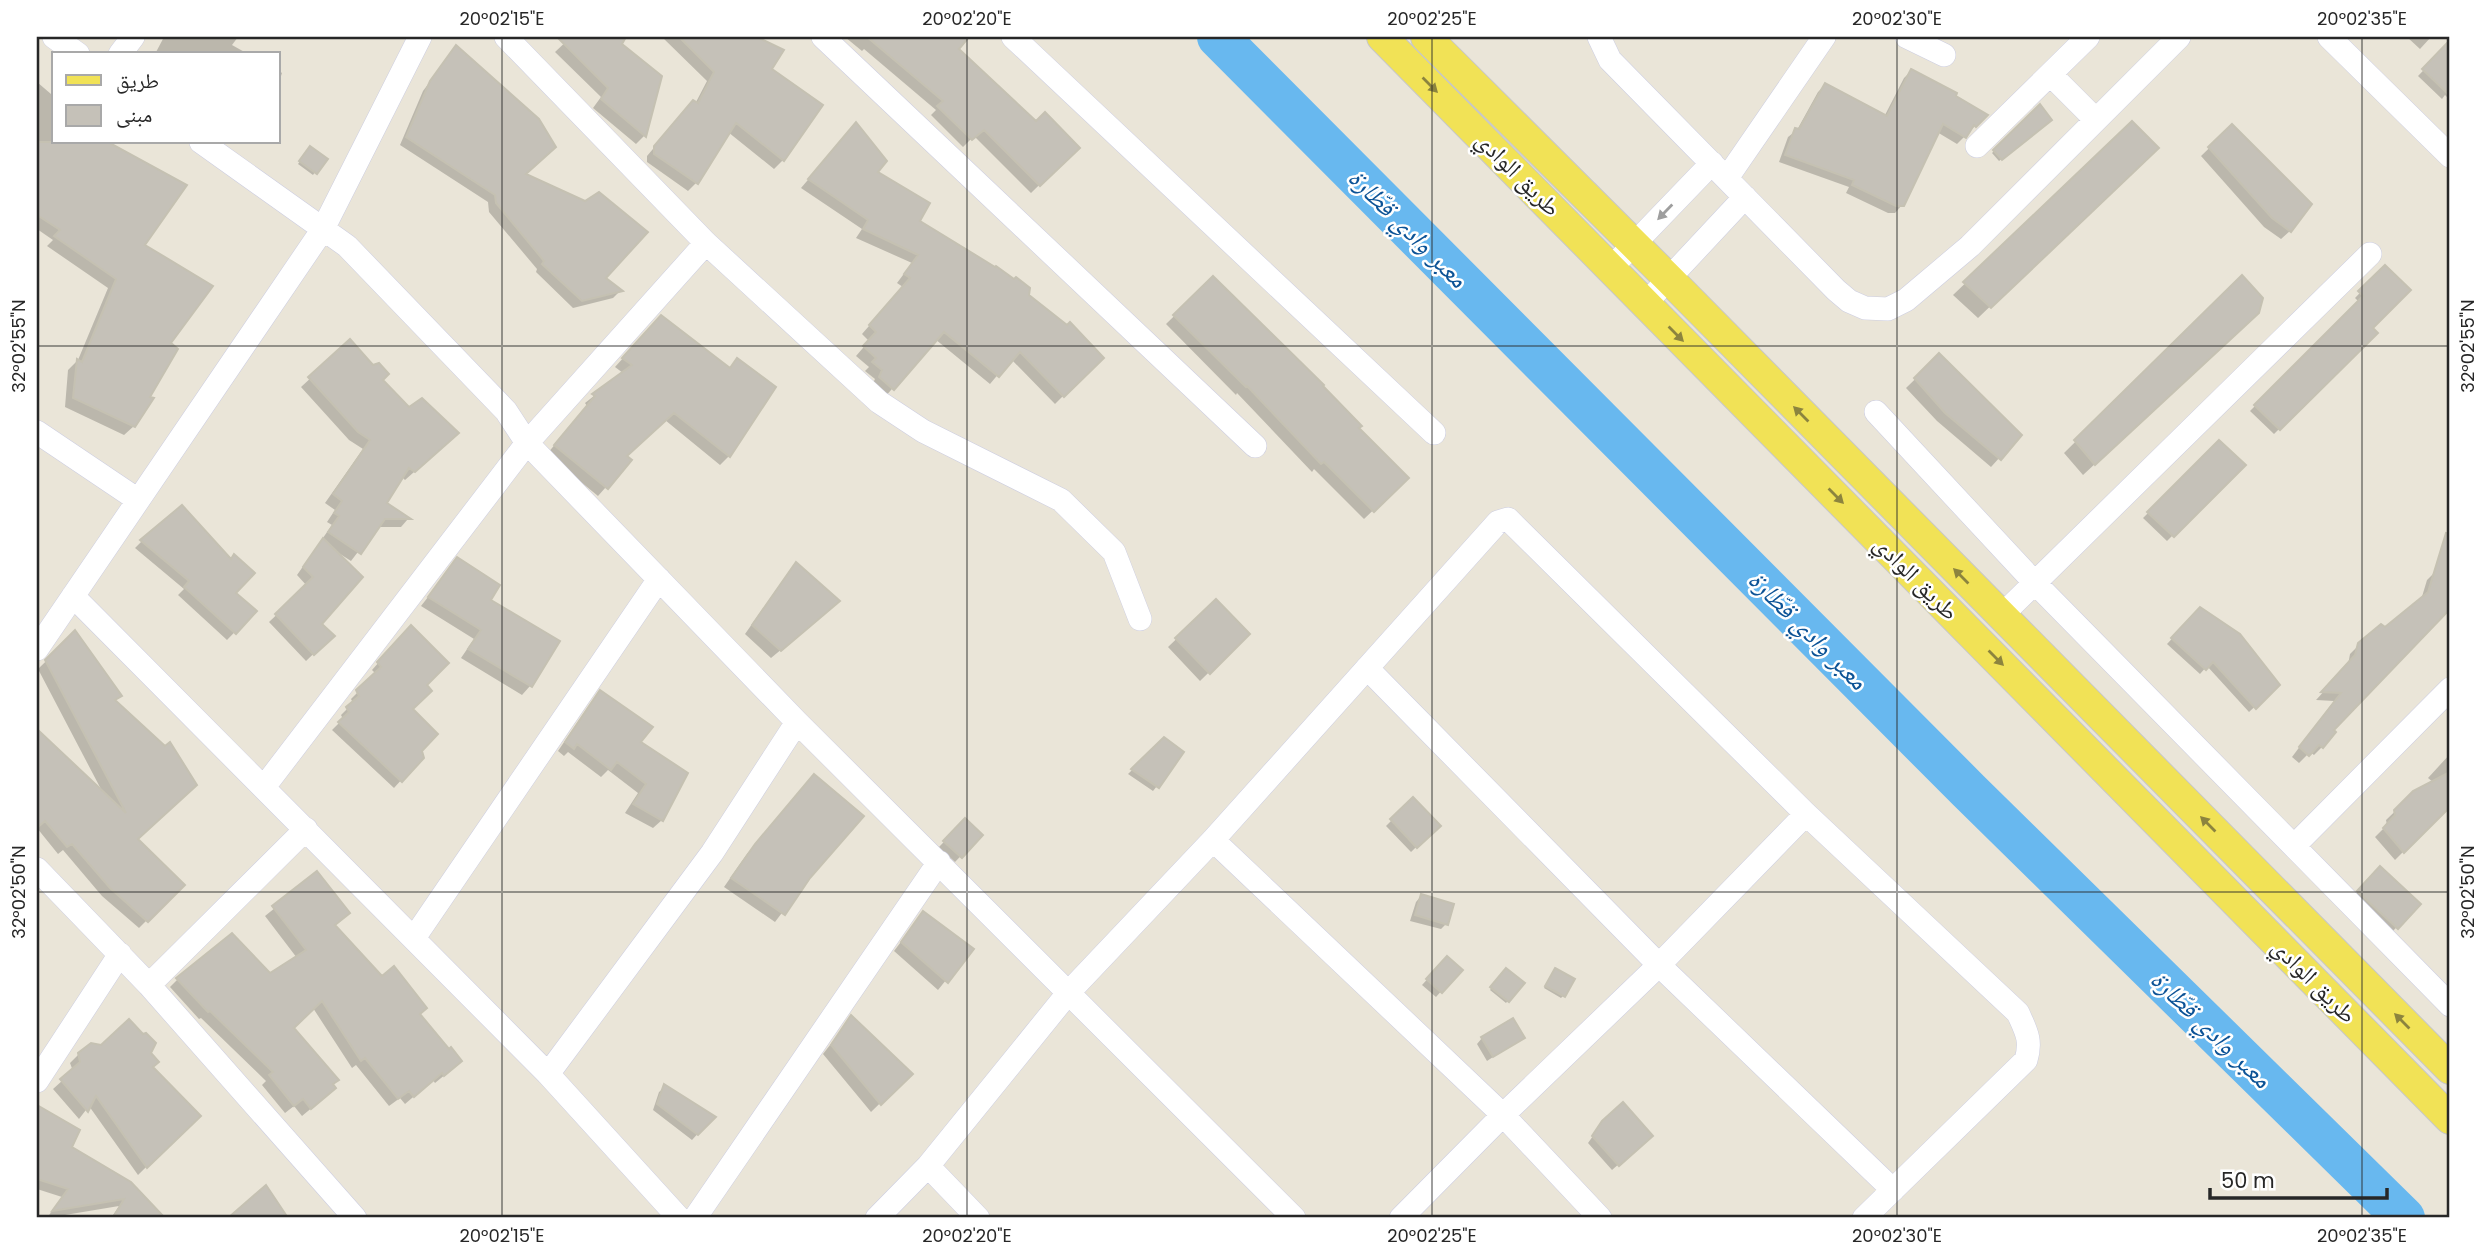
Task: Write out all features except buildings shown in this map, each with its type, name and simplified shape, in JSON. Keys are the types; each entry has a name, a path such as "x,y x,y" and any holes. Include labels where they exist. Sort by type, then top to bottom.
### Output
{"main road":[{"name":"طريق الوادي","path":"1382,37 2450,1119"},
{"name":"طريق الوادي","path":"1426,37 2450,1069"},
{"path":"2208,874 2233,850"}],"street":[{"path":"54,37 75,52"},
{"path":"122,52 133,37"},
{"path":"37,649 323,229 420,37"},
{"path":"506,37 706,243 879,402 923,431 1061,500 1114,552 1140,619"},
{"path":"823,37 1255,446"},
{"path":"1013,37 1434,433"},
{"path":"1599,37 1609,60 1836,290 1865,308 1888,309 1906,300 1970,246 2179,37"},
{"path":"1611,268 1634,244 1720,170 1824,37"},
{"path":"1907,37 1944,55"},
{"path":"1977,146 2088,37"},
{"path":"2329,37 2450,156"},
{"path":"2051,75 2096,120"},
{"path":"204,144 347,246 506,411 527,443 797,722 1294,1218"},
{"path":"1646,303 1745,197"},
{"path":"264,787 527,443 706,243"},
{"path":"2001,616 2370,254"},
{"path":"1876,412 2035,583 2450,1005"},
{"path":"37,432 138,500"},
{"path":"877,1218 928,1166 1069,992 1213,840 1498,522 1508,519 1806,814 2018,1013 2031,1046 2026,1060 1864,1218"},
{"path":"414,938 659,579"},
{"path":"73,596 548,1074 679,1218"},
{"path":"1367,668 1659,965 1893,1190"},
{"path":"2295,845 2450,689"},
{"path":"548,1074 712,853 797,722"},
{"path":"1401,1218 1503,1115 1659,965 1806,814"},
{"path":"149,985 306,829"},
{"path":"1213,840 1503,1115 1600,1218"},
{"path":"695,1218 939,862"},
{"path":"37,869 149,985 355,1218"},
{"path":"37,1081 120,954"},
{"path":"928,1166 978,1218"}],"waterway":[{"name":"معبر وادي قطّارة","path":"1218,37 1969,791 2404,1218"}]}
